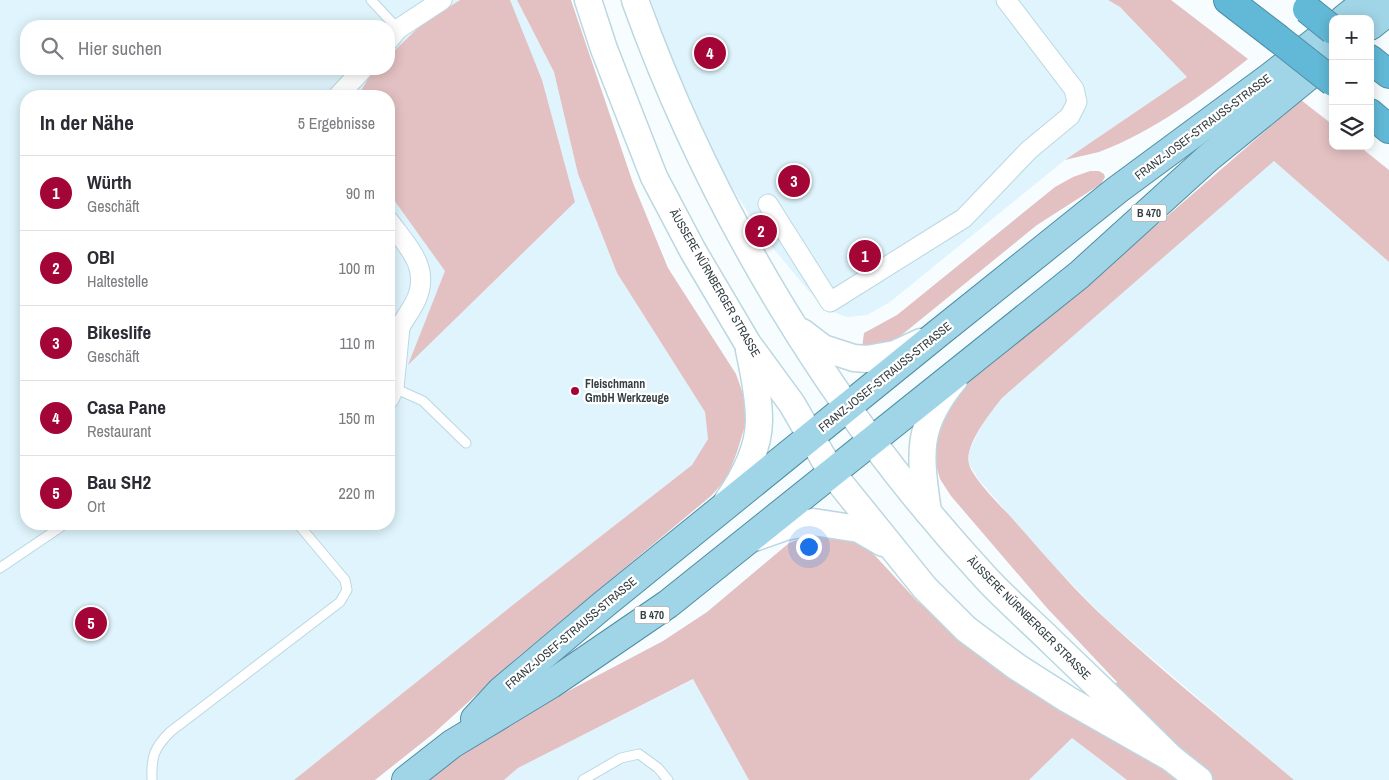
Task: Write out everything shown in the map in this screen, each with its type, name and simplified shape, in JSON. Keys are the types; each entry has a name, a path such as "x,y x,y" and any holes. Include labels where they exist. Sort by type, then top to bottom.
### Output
{"highway":[{"path":"1228,0 1329,79"},
{"path":"1300,5 1329,26"},
{"path":"1374,116 1389,129"}],"main road":[{"name":"ÄUSSERE NÜRNBERGER STRASSE","path":"588,0 604,49 654,177 693,251 748,344 792,404 832,473 925,588 966,629 1017,667 1067,699 1171,758"},
{"name":"ÄUSSERE NÜRNBERGER STRASSE","path":"635,0 651,45 719,196 796,328 847,407 928,512 986,578 1171,758 1199,780"},
{"path":"1349,15 1368,0"},
{"path":"1374,23 1389,11"},
{"name":"FRANZ-JOSEF-STRAUSS-STRASSE","path":"452,744 501,692 721,509 1117,190 1329,32"},
{"name":"FRANZ-JOSEF-STRAUSS-STRASSE","path":"406,780 452,744 551,684 668,604 1079,275 1208,158 1329,59"},
{"path":"796,328 824,348 854,358 867,359 895,354 936,335"},
{"path":"721,509 738,486 748,466 757,435 759,421 757,389 748,344"},
{"path":"928,512 922,471 922,440 933,409 964,368"},
{"path":"748,540 785,527 813,522 859,529 892,549"}],"street":[{"path":"395,33 442,0"},
{"path":"768,204 830,302 964,218 1028,150 1070,116 1077,102 1074,88 1006,0"},
{"path":"344,90 357,75"},
{"path":"395,229 415,256 422,275 416,299 395,331"}],"lane":[{"path":"371,0 385,20"},
{"path":"395,394 423,401 466,443"},
{"path":"0,568 56,530"},
{"path":"152,780 153,754 158,744 170,732 340,602 347,590 345,580 303,530"},
{"path":"583,780 621,758 639,754 658,768 668,780"}],"shaded area":[{"path":"0,0 517,0 554,72 578,174 617,273 705,412 708,439 692,465 294,780 0,780"},
{"path":"460,0 510,0 542,80 575,202 408,365 445,271 395,201 395,90 362,90 370,75 395,75 395,50 421,25"},
{"path":"517,0 571,0 633,183 668,268 736,374 744,397 746,422 727,478 711,496 519,656 433,734 375,780 294,780 692,465 708,439 705,412 617,273 578,174 554,72"},
{"path":"651,0 1108,0 1120,7 1187,77 1065,160 890,302 867,315 847,317 828,310 808,290 767,241 728,182 672,60"},
{"path":"1108,0 1171,0 1248,59 1195,99 1139,134 1099,152 1065,160 1187,77 1120,7"},
{"path":"1301,100 1329,122 1329,150 1364,150 1389,170 1389,262 1274,161 1002,398 974,438 969,456 969,464 981,484 1084,598 1155,663 1294,780 1127,780 1072,738 1029,780 749,780 693,679 518,768 504,780 429,780 454,760 538,707 663,641 707,612 789,543 808,536 834,536 860,543 868,548 917,601 974,648 1084,722 1117,682 1047,608 951,496 940,479 934,457 936,432 959,389 1165,218"},
{"path":"1274,161 1389,262 1389,780 1294,780 1108,621 1054,566 979,480 969,464 969,452 976,436 987,417 1002,398"},
{"path":"1090,171 1099,171 1104,174 1105,177 1101,184 1037,225 898,338 883,346 862,348 864,333 897,315 1055,187 1073,177"},
{"path":"694,679 749,780 504,780 518,768"},
{"path":"1072,738 1127,780 1029,780"}],"place":[{"name":"Casa Pane","path":"710,53"},
{"name":"Bikeslife","path":"794,181"},
{"name":"OBI","path":"761,231"},
{"name":"Würth","path":"865,256"},
{"name":"Fleischmann GmbH Werkzeuge","path":"575,391"},
{"name":"Bau SH2","path":"91,623"}]}
